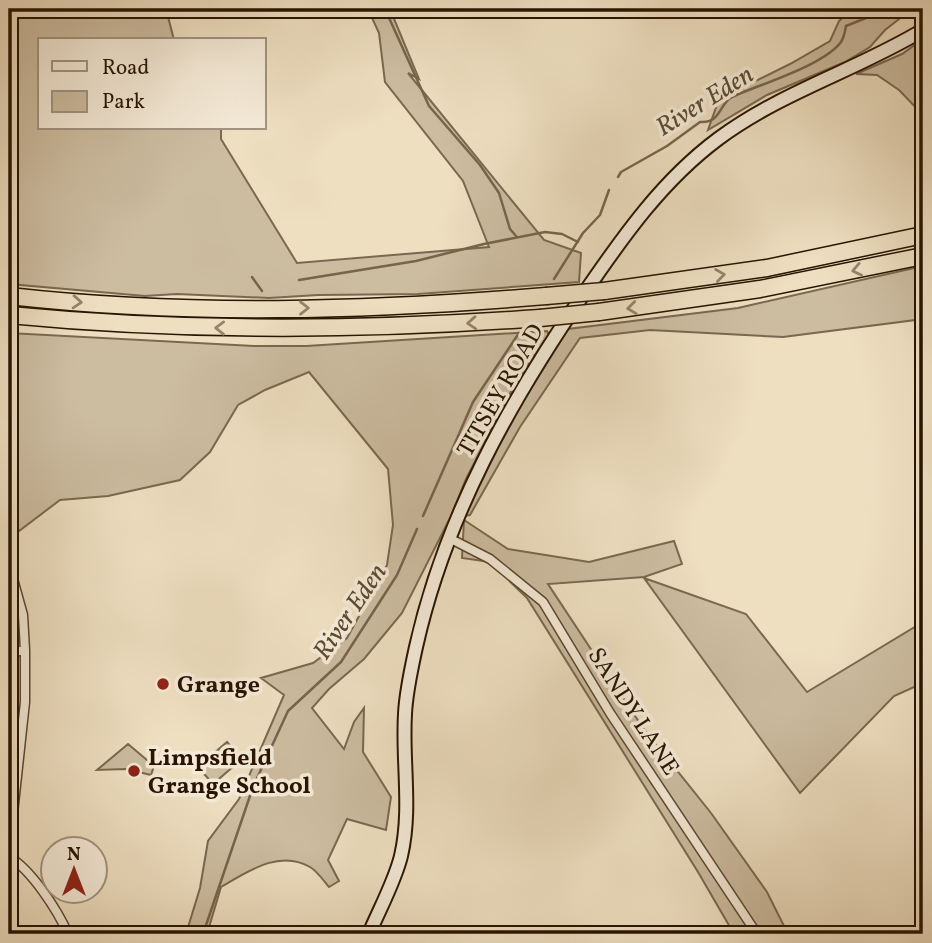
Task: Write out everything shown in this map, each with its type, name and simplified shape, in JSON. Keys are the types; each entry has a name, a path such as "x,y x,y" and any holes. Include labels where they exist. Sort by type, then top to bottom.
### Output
{"highway":[{"path":"9,296 129,305 289,308 411,306 604,291 767,268 923,235"},
{"path":"9,316 140,326 277,329 416,326 540,318 771,287 923,256"}],"main road":[{"name":"TITSEY ROAD","path":"369,934 401,858 407,789 405,714 408,682 418,638 449,538 478,469 520,392 612,252 658,194 681,170 748,118 795,93 891,50 923,30"}],"street":[{"name":"SANDY LANE","path":"449,538 490,559 543,602 610,713 757,934"},
{"path":"9,850 25,702 23,615 10,568"},
{"path":"9,653 25,650"},
{"path":"9,857 18,862 30,876 62,921 68,934"}],"green space":[{"path":"9,9 166,9 173,38 38,38 38,130 221,130 221,139 297,263 489,247 463,181 385,82 379,33 368,9 390,9 419,79 408,73 544,240 581,253 579,282 418,294 269,298 177,294 145,296 9,284"},
{"path":"852,9 912,9 885,30 870,47 845,62 767,95 708,130 719,99 830,41 839,21"},
{"path":"923,39 923,115 899,90 877,75 856,74 902,54"},
{"path":"923,266 923,319 783,337 650,330 580,338 520,427 470,515 463,516 507,427 568,329 738,308"},
{"path":"547,331 549,335 516,382 466,479 451,516 402,613 364,659 329,689 312,708 344,749 354,722 364,708 363,752 391,797 386,830 347,819 328,860 339,881 329,887 313,869 298,862 275,861 221,887 207,934 186,934 200,888 208,841 239,799 284,695 261,678 313,663 347,638 387,565 393,525 388,469 309,372 265,390 238,405 210,452 180,480 108,496 60,500 19,531 9,518 9,333 254,346 306,346"},
{"path":"464,520 508,549 589,562 674,541 682,564 644,577 548,584 643,728 711,813 767,892 788,934 734,934 527,598 490,562 462,558"},
{"path":"644,578 746,614 807,692 923,622 923,683 894,696 800,793"},
{"path":"227,742 242,759 213,784 198,767"},
{"path":"128,744 154,766 151,775 126,769 97,770"}],"waterway":[{"path":"385,9 429,106 480,165 499,193 510,229 516,236"},
{"name":"River Eden","path":"618,177 621,172 667,146 700,122 712,120 732,97 820,59 841,42 846,26 866,18 874,9"},
{"name":"River Eden","path":"554,279 583,233 600,215 609,190"},
{"path":"299,280 416,261 545,232 562,234 578,242"},
{"path":"252,277 262,291"},
{"name":"River Eden","path":"423,516 473,402 519,333"},
{"name":"River Eden","path":"203,934 253,787 288,711 341,662 397,575 417,529"}],"place":[{"name":"Grange","path":"163,684"},
{"name":"Limpsfield Grange School","path":"134,771"}]}
